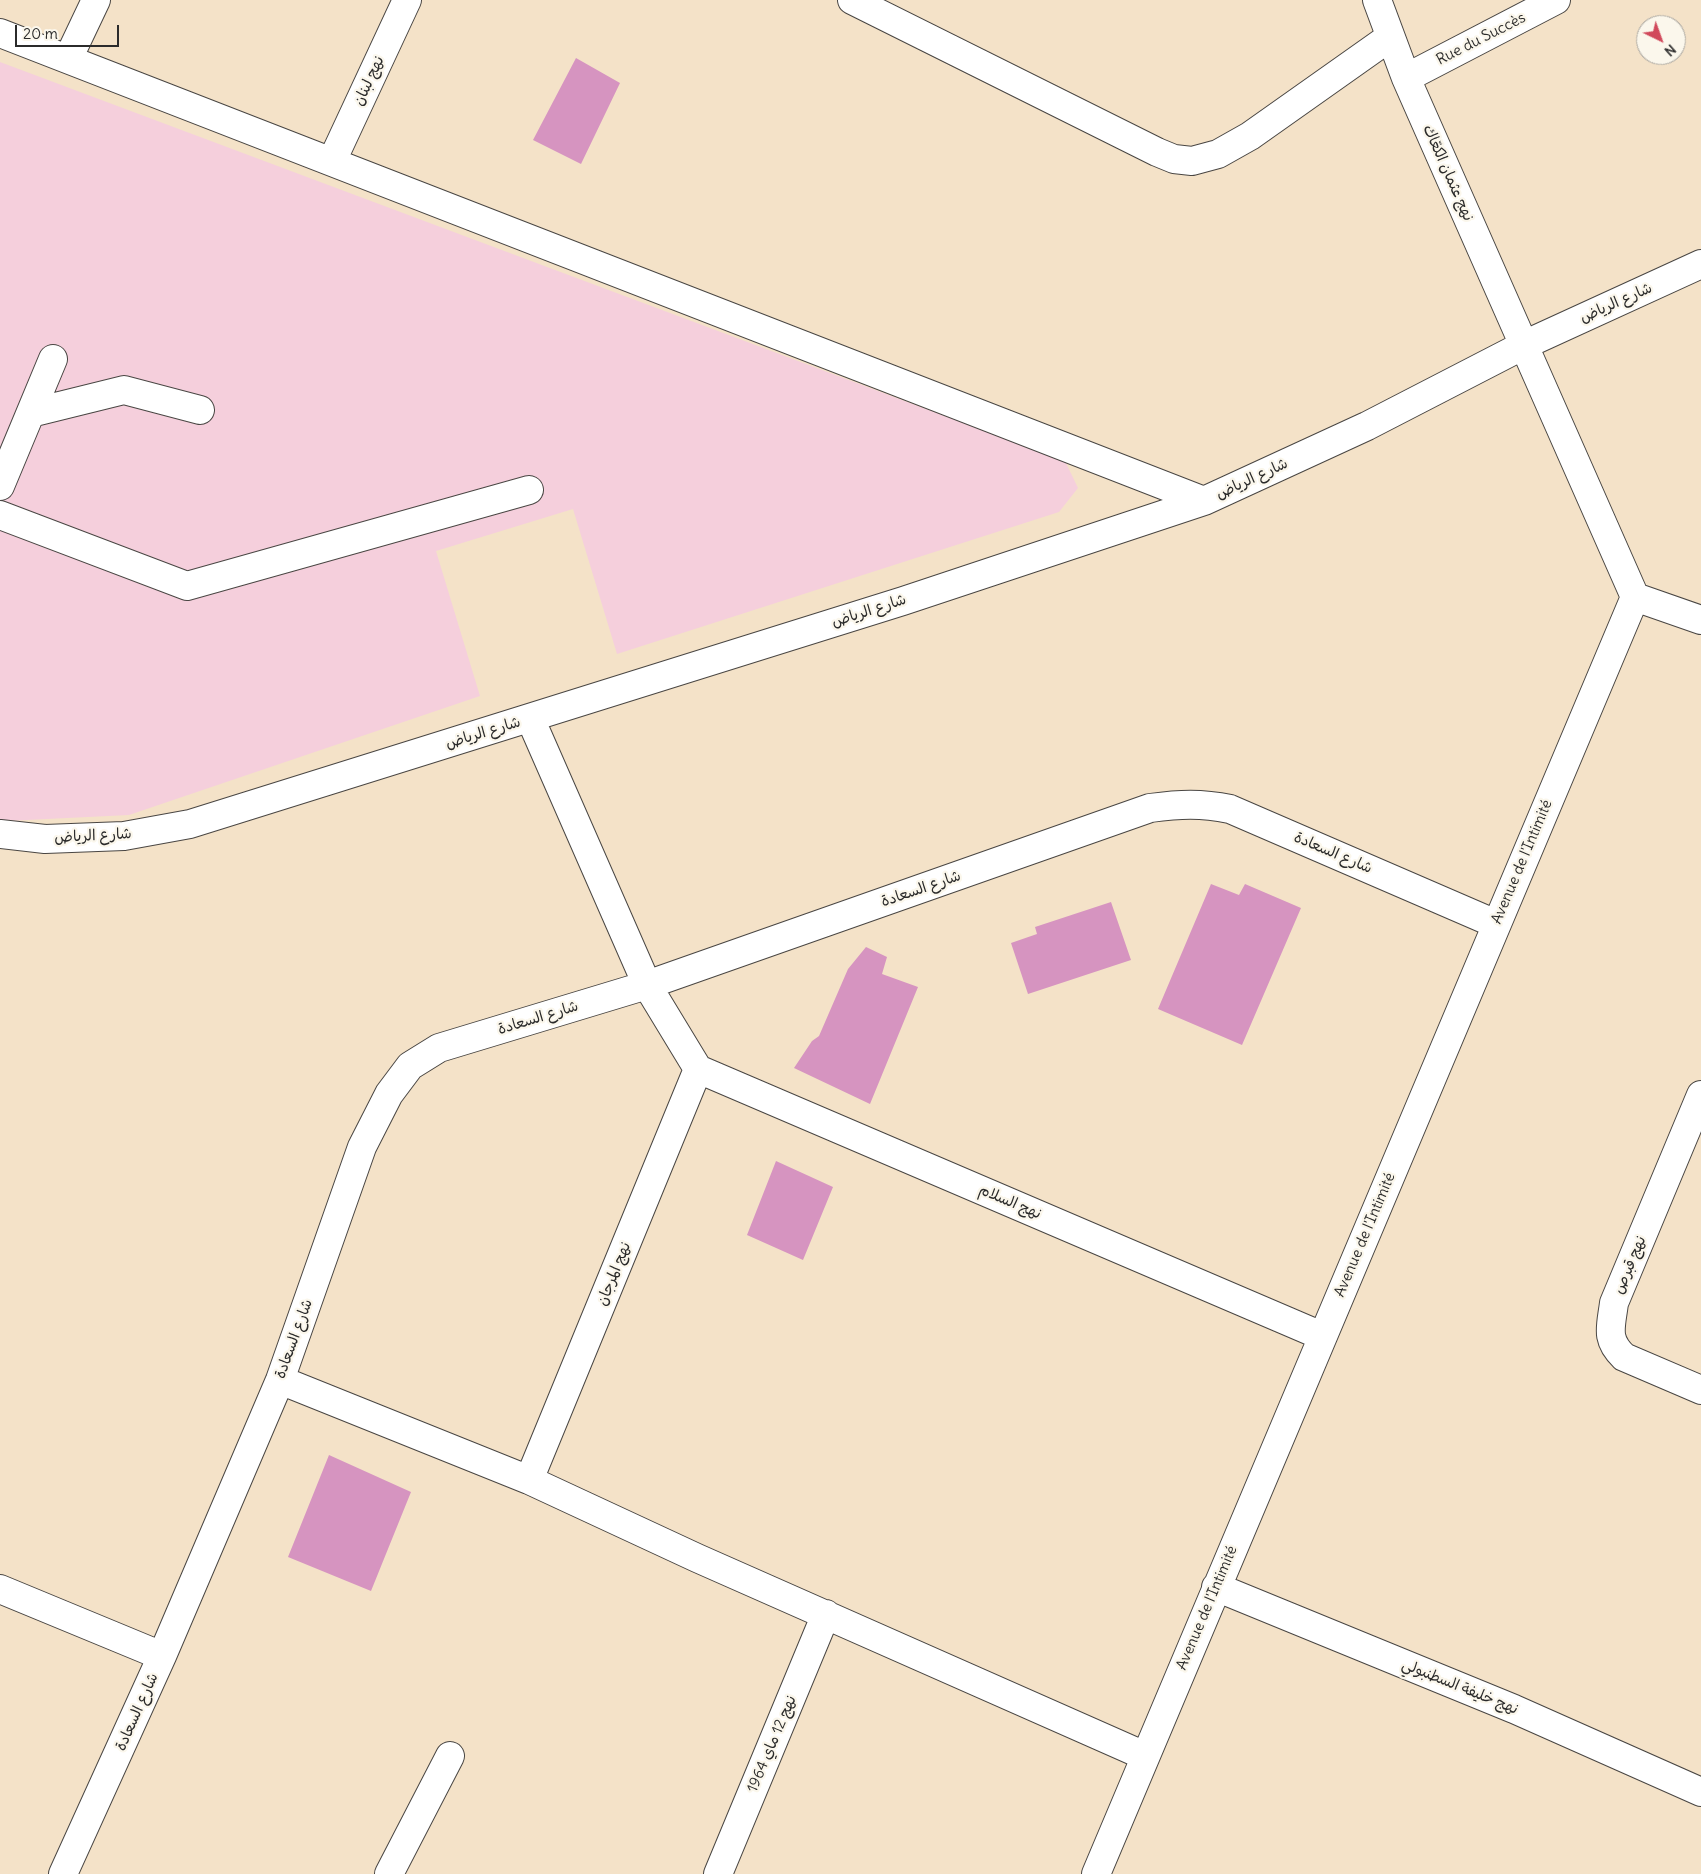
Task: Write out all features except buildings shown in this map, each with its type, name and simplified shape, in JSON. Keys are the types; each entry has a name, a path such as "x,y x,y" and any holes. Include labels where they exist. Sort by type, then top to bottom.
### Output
{"street":[{"path":"68,59 96,0"},
{"name":"نهج لبنان","path":"332,162 407,0"},
{"path":"852,0 1157,152 1174,159 1192,161 1218,154 1250,136 1390,37"},
{"name":"نهج عثمان الكعّاك","path":"1376,0 1406,78 1635,597"},
{"name":"Rue du Succès","path":"1406,78 1556,0"},
{"path":"0,33 1204,500"},
{"name":"شارع الرياض","path":"0,834 45,839 124,836 190,824 903,601 1204,500 1367,426 1524,345 1701,264"},
{"path":"0,486 53,359"},
{"path":"31,413 124,390 200,410"},
{"path":"0,515 187,586 530,490"},
{"path":"1635,597 1701,620"},
{"name":"Avenue de l'Intimité","path":"1096,1874 1635,597"},
{"path":"530,718 647,985 698,1069"},
{"name":"شارع السعادة","path":"63,1874 162,1656 280,1380 362,1147 389,1094 410,1066 439,1048 647,985 1150,808 1176,804 1205,804 1230,809 1496,924"},
{"name":"نهج السلام","path":"698,1069 1322,1336"},
{"name":"نهج المرجان","path":"529,1480 698,1069"},
{"name":"نهج قبرص","path":"1701,1095 1614,1303 1611,1337 1614,1347 1624,1356 1701,1390"},
{"path":"280,1380 529,1480 697,1558 1145,1756"},
{"path":"0,1588 162,1656"},
{"name":"نهج خليفة السطنبولي","path":"1216,1588 1514,1709 1701,1792"},
{"name":"نهج 12 ماي 1964","path":"718,1874 826,1614"},
{"path":"389,1874 450,1756"}],"shaded area":[{"path":"0,62 1065,461 1078,488 1059,512 617,654 573,509 436,551 480,696 129,815 0,820"}]}
